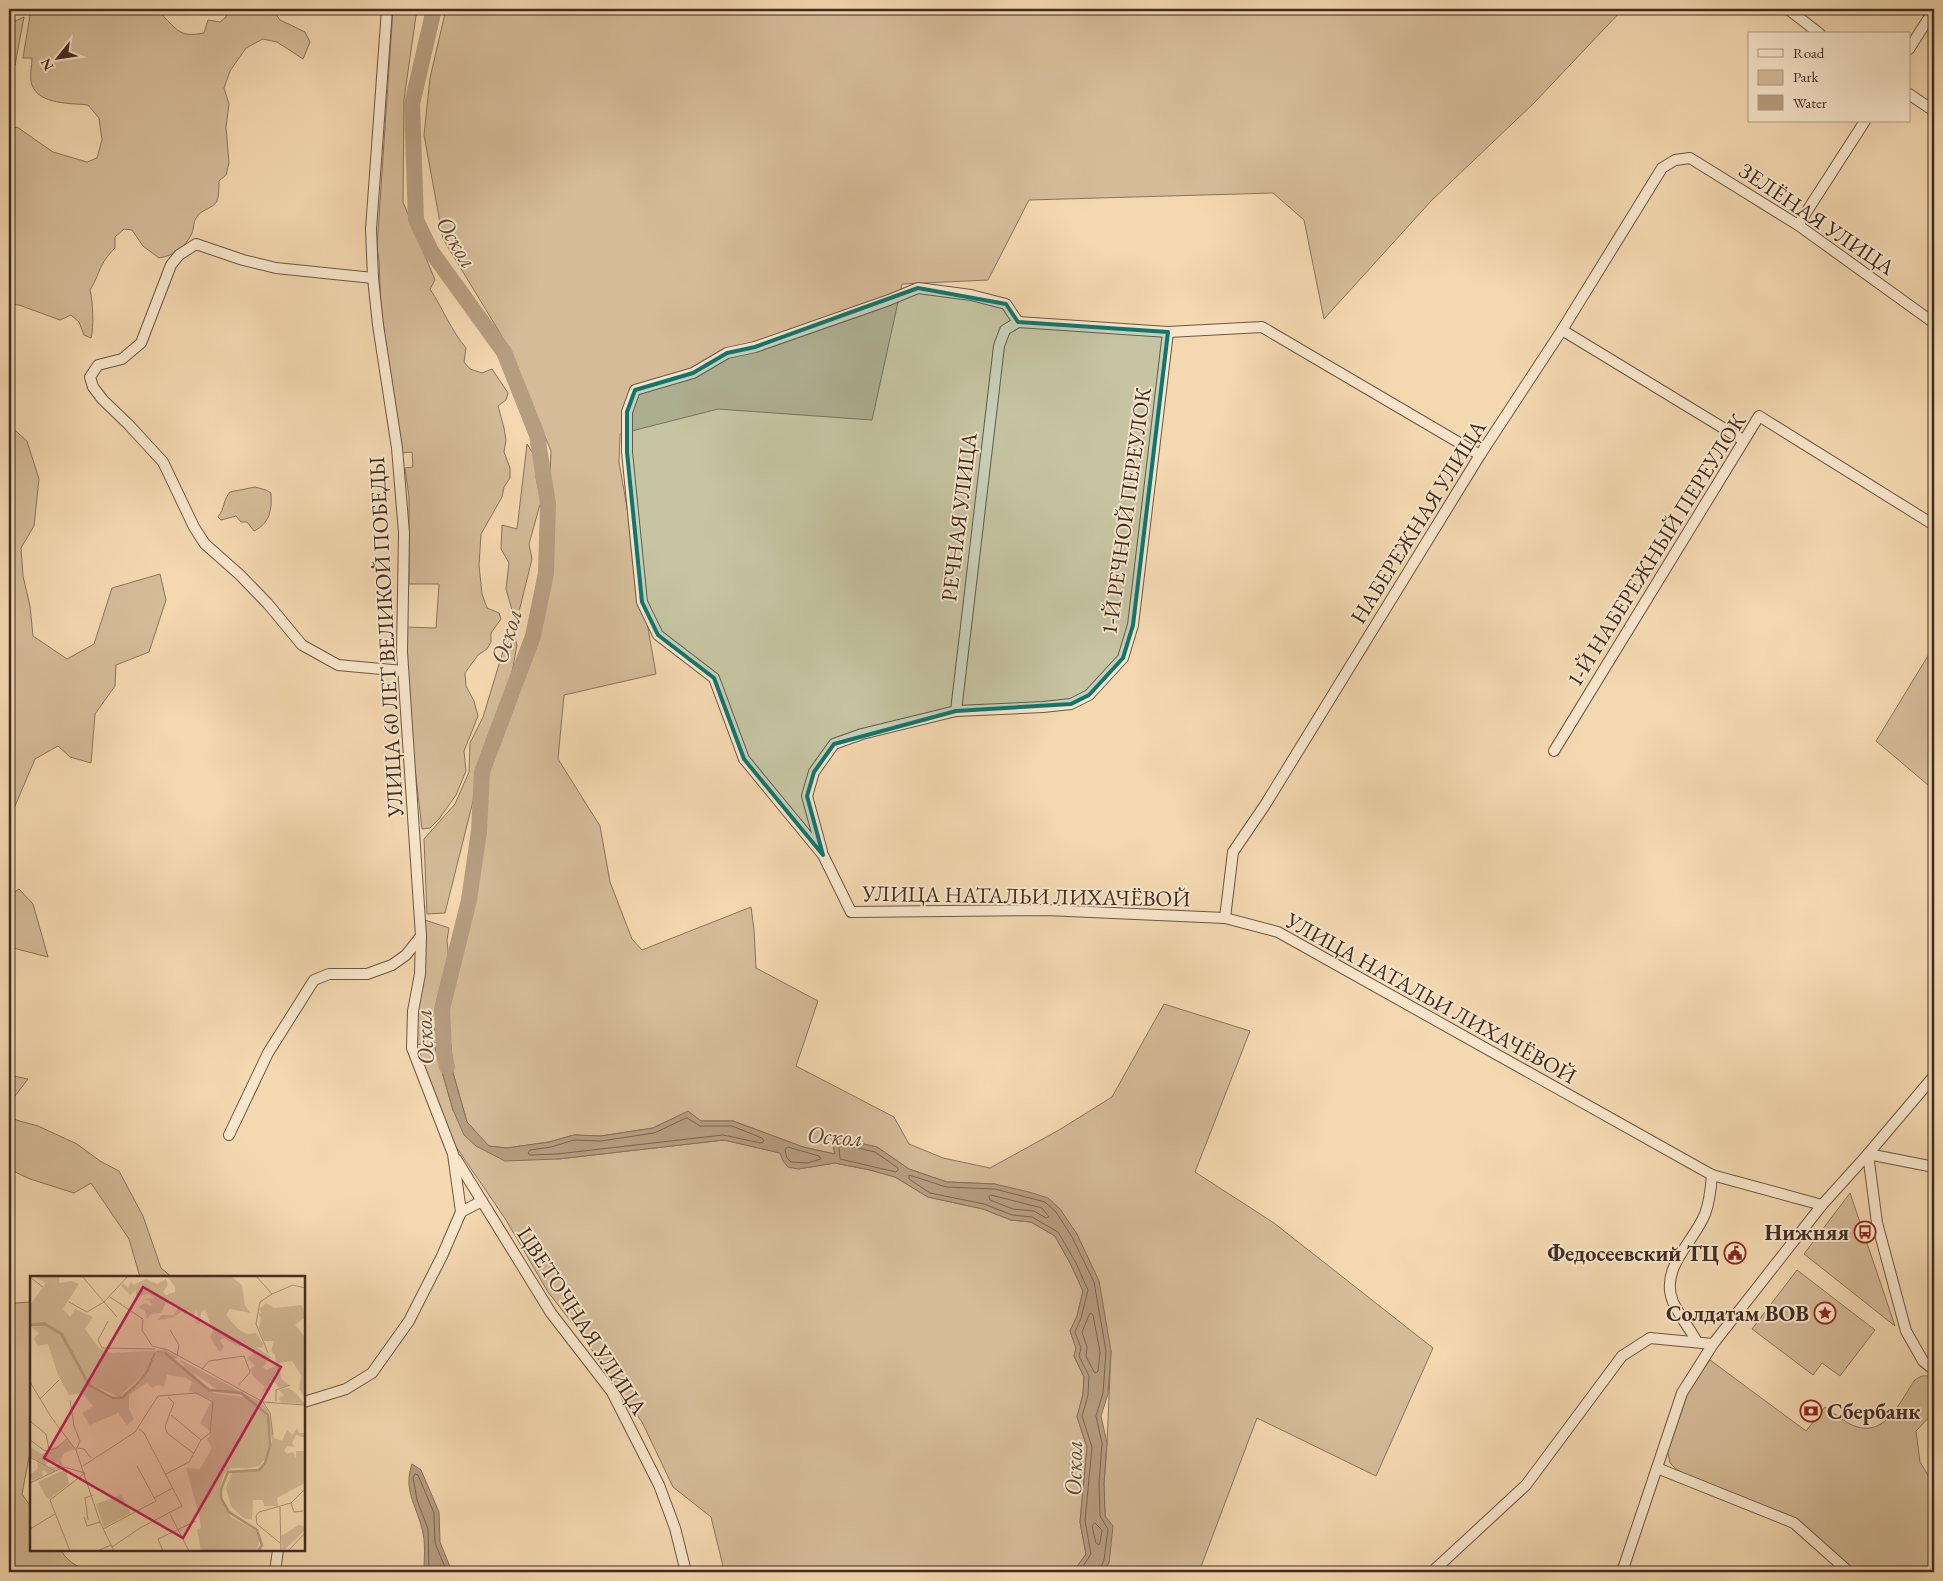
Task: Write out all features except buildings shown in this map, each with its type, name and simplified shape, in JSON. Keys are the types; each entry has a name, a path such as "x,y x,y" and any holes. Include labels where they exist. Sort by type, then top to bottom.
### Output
{"street":[{"name":"УЛИЦА 60 ЛЕТ ВЕЛИКОЙ ПОБЕДЫ","path":"386,9 371,229 373,278 378,325 397,448 404,533 403,671 421,936 420,974 413,1011 412,1048 453,1154 461,1212"},
{"path":"1788,9 1817,32"},
{"path":"1910,47 1934,10"},
{"path":"1910,95 1934,111"},
{"path":"1798,225 1864,122"},
{"name":"ЗЕЛЁНАЯ УЛИЦА","path":"1675,160 1690,158 1798,225 1934,323"},
{"name":"НАБЕРЕЖНАЯ УЛИЦА","path":"1224,918 1233,852 1265,805 1480,456 1562,330 1662,168 1675,160"},
{"path":"373,278 276,268 244,260 196,244 179,255 171,265 141,344 122,358 98,365 90,377 93,387 103,400 163,462 194,528 205,544 261,596 302,645 338,665 403,671"},
{"path":"823,855 744,759 714,678 658,635 642,602 627,452 628,412 635,390 693,373 727,353 756,347 918,288 971,295 1006,304 1018,322 1168,332 1262,327 1480,456"},
{"name":"РЕЧНАЯ УЛИЦА","path":"956,710 998,346 1005,330 1018,322"},
{"path":"1562,330 1743,440"},
{"name":"1-Й РЕЧНОЙ ПЕРЕУЛОК","path":"823,855 807,796 814,772 834,744 862,734 956,710 1043,707 1071,704 1089,696 1123,658 1134,625 1168,332"},
{"name":"1-Й НАБЕРЕЖНЫЙ ПЕРЕУЛОК","path":"1554,750 1759,416 1934,525"},
{"name":"УЛИЦА НАТАЛЬИ ЛИХАЧЁВОЙ","path":"823,855 851,912 1046,910 1224,918 1278,932 1712,1175 1822,1205"},
{"path":"229,1135 268,1053 314,980 329,974 367,974 392,965 406,955 421,936"},
{"path":"1622,1572 1682,1393 1713,1344 1822,1205 1934,1076"},
{"name":"ЦВЕТОЧНАЯ УЛИЦА","path":"453,1154 551,1312 612,1392 658,1484 675,1528 686,1572"},
{"path":"1868,1154 1934,1167"},
{"path":"1868,1154 1877,1223 1906,1331 1923,1361 1934,1370"},
{"path":"1697,1342 1673,1301 1670,1280 1676,1261 1694,1236 1705,1214 1710,1196 1712,1175"},
{"path":"305,1402 346,1389 372,1373 409,1321 442,1256 461,1212 482,1201"},
{"path":"1432,1572 1526,1485 1622,1356 1650,1338 1713,1344"},
{"path":"1657,1468 1794,1523 1849,1572"},
{"path":"274,1572 278,1551"}],"highlighted area":[{"path":"918,288 1006,304 1018,322 1168,332 1133,625 1123,658 1089,695 1071,704 956,711 834,744 814,772 807,796 823,855 744,759 714,678 658,635 642,602 627,452 627,412 635,390 693,373 727,353 755,347"}],"green space":[{"path":"31,9 160,9 161,13 177,30 185,34 193,34 204,33 208,20 220,22 226,17 226,9 272,9 280,20 305,32 310,42 303,59 277,42 263,39 246,48 230,71 224,88 229,104 226,127 229,163 226,175 219,181 217,201 213,206 198,215 194,221 192,233 186,243 169,255 159,258 143,246 132,230 124,229 115,237 115,248 103,264 90,290 93,314 91,338 84,335 79,322 71,315 60,320 19,305 9,304 9,130 17,127 53,152 87,162 97,158 102,140 99,118 88,105 49,100 36,92 32,85 32,58 23,58"},
{"path":"393,9 417,9 404,99 403,202 435,280 430,289 466,348 464,362 470,369 482,373 492,369 508,393 506,400 498,406 506,440 504,452 510,468 510,478 504,487 502,497 481,534 479,565 482,594 487,608 499,613 501,619 491,633 491,642 487,649 478,655 465,673 466,686 474,701 478,716 464,751 466,771 456,795 439,819 430,828 422,829 410,725 406,627 436,628 439,584 409,584 409,497 405,468 413,467 412,452 402,453 381,309 377,247"},
{"path":"446,9 1623,9 1534,103 1431,201 1324,319 1304,220 1273,193 1029,200 988,280 902,284 872,420 718,409 620,434 619,462 656,674 564,695 558,759 600,826 610,882 632,939 642,950 751,907 756,968 818,1001 796,1066 894,1117 909,1144 943,1158 990,1168 1059,1130 1112,1097 1164,1004 1250,1031 1195,1172 1274,1223 1433,1348 1376,1476 1257,1418 1199,1572 1099,1572 1105,1516 1104,1483 1111,1351 1077,1234 995,1184 947,1182 909,1169 877,1147 831,1137 835,1154 803,1147 733,1121 701,1121 688,1112 653,1128 601,1136 574,1135 549,1142 507,1148 488,1146 467,1122 453,1073 451,1045 442,1009 469,900 479,831 482,772 533,636 546,573 551,451 503,338 443,239 424,135 430,78"},
{"path":"24,17 15,65 9,70 9,24"},
{"path":"9,425 27,441 39,479 34,526 21,548 23,576 30,606 33,636 67,659 94,644 112,588 160,574 166,600 149,652 116,665 115,686 95,714 91,763 70,757 58,746 35,759 9,816"},
{"path":"527,444 536,458 536,478 541,501 529,544 532,559 516,624 506,589 509,563 501,549 502,525 517,529"},
{"path":"255,487 271,493 269,515 264,524 254,531 247,522 241,522 236,516 221,520 218,517 230,492"},
{"path":"514,635 517,645 510,683 481,769 445,913 427,914 424,839 455,804 469,772 470,743 483,717 504,648"},
{"path":"1934,646 1934,790 1876,741"},
{"path":"19,889 33,904 48,957 9,947 9,896"},
{"path":"425,920 449,928 447,940 450,973 431,1021 440,1042 413,1045"},
{"path":"435,1047 453,1110 476,1146 558,1159 724,1140 781,1153 798,1169 835,1163 895,1177 928,1197 983,1209 1011,1220 1031,1222 1055,1236 1083,1291 1077,1316 1070,1331 1076,1348 1074,1356 1084,1377 1083,1394 1077,1417 1087,1447 1080,1522 1086,1554 1073,1572 719,1572 723,1566 711,1517 673,1487 642,1422 583,1337 548,1292 506,1220 444,1129 416,1049"},
{"path":"9,1075 28,1079 9,1104"},
{"path":"9,1118 38,1126 77,1144 100,1161 119,1171 143,1216 161,1268 171,1276 140,1276 129,1239 91,1183 74,1193 30,1179 9,1169"},
{"path":"1850,1193 1895,1326 1804,1254"},
{"path":"1797,1270 1875,1330 1840,1376 1822,1363 1813,1375 1752,1329"},
{"path":"9,1299 15,1303 30,1302 30,1452 22,1494 30,1506 30,1551 62,1551 76,1566 98,1572 9,1572"},
{"path":"1710,1360 1806,1431 1825,1407 1848,1423 1860,1428 1871,1428 1888,1418 1914,1381 1919,1377 1928,1376 1934,1379 1934,1412 1916,1431 1920,1462 1934,1485 1934,1572 1855,1572 1796,1519 1688,1476 1675,1468 1670,1463 1667,1449 1686,1393"}],"water":[{"path":"451,1045 453,1073 467,1122 489,1146 507,1148 549,1142 574,1135 601,1136 653,1128 688,1111 701,1121 733,1121 803,1147 835,1154 831,1137 877,1147 909,1169 947,1182 995,1184 1048,1198 1060,1209 1077,1234 1099,1281 1111,1351 1108,1394 1101,1416 1107,1443 1104,1483 1105,1516 1113,1526 1109,1563 1103,1572 1073,1572 1086,1554 1080,1522 1087,1447 1077,1417 1083,1394 1084,1377 1074,1356 1076,1348 1070,1331 1077,1316 1083,1291 1055,1236 1031,1222 1011,1220 983,1209 928,1197 895,1177 835,1163 798,1169 788,1167 780,1153 724,1140 558,1159 505,1161 476,1146 464,1135 453,1110 435,1047"},
{"path":"412,1464 421,1470 439,1512 440,1542 452,1572 424,1572 423,1534 411,1497 409,1482"}],"waterway":[{"name":"Оскол","path":"434,9 412,104 416,220 431,251 504,352 537,435 548,504 546,573 533,636 482,772 479,831 469,900 442,1009 444,1053 447,1067"}],"place":[{"name":"Нижняя","path":"1865,1232"},
{"name":"Федосеевский ТЦ","path":"1735,1253"},
{"name":"Солдатам ВОВ","path":"1825,1313"},
{"name":"Сбербанк","path":"1811,1411"}]}
